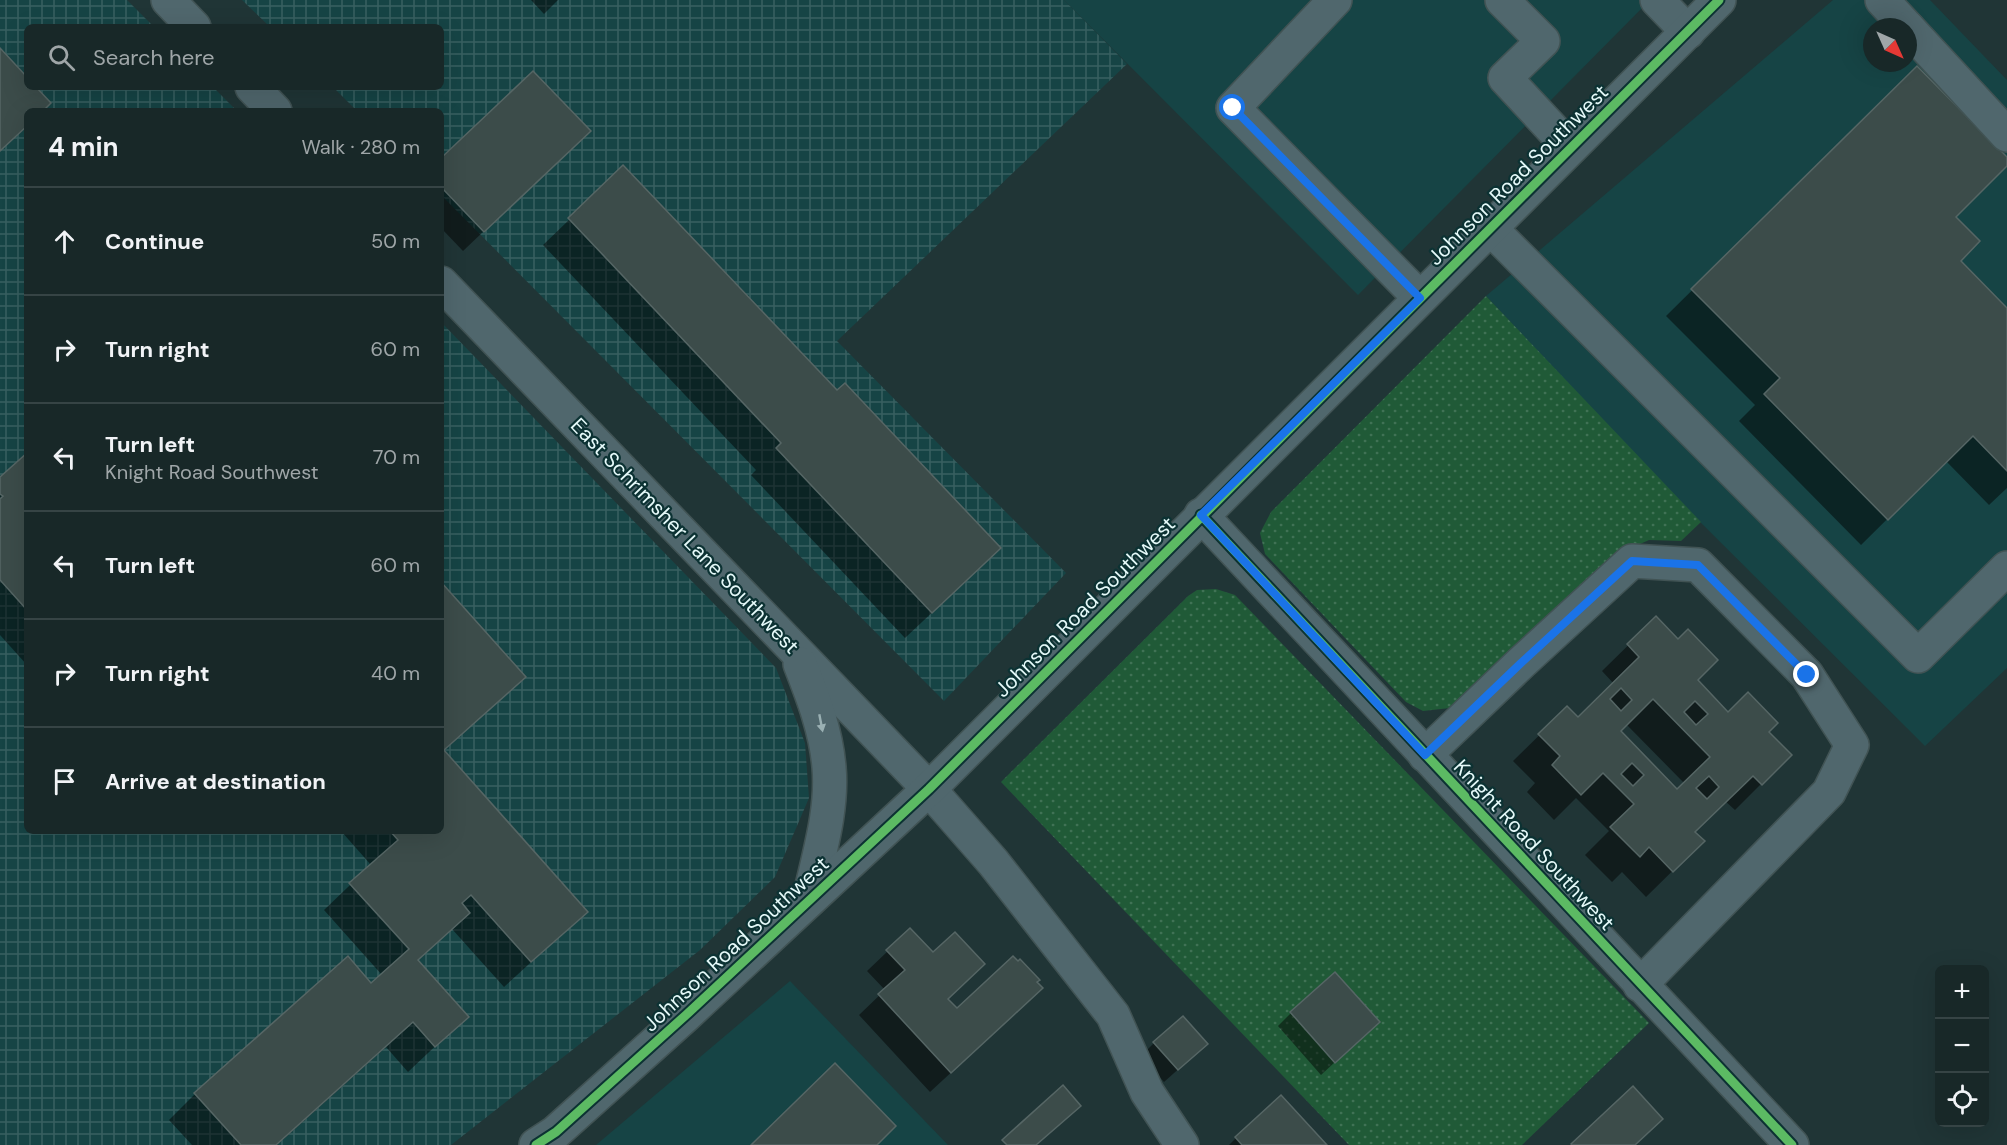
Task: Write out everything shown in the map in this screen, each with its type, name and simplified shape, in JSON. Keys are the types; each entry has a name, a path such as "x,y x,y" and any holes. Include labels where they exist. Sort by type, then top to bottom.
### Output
{"street":[{"path":"168,0 191,24"},
{"path":"1335,0 1233,108 1420,298"},
{"path":"1502,0 1543,41 1505,78 1570,148"},
{"path":"1657,0 1688,32"},
{"name":"Johnson Road Southwest","path":"553,1141 929,789 1719,0"},
{"path":"1882,0 1898,18"},
{"path":"1917,39 2007,135"},
{"path":"255,90 272,108"},
{"path":"1490,228 1918,656 2007,568"},
{"name":"East Schrimsher Lane Southwest","path":"444,286 929,789 993,862 1113,1015 1147,1092 1182,1145"},
{"name":"Knight Road Southwest","path":"1201,515 1792,1145"},
{"path":"1425,755 1632,561 1698,565 1807,675 1852,745 1829,792 1640,985"},
{"path":"793,649 818,711 829,767 827,814 809,900"}],"shaded area":[{"path":"0,0 127,0 151,24 24,24 24,90 216,90 234,108 24,108 24,834 444,834 444,325 776,668 805,743 809,798 775,877 700,950 451,1145 0,1145"},
{"path":"242,0 1064,0 1127,64 837,341 1066,573 944,701 444,198 444,108 354,108 336,90 444,90 444,24 267,24"},
{"path":"1064,0 1650,0 1358,295"},
{"path":"1833,0 1930,0 2007,80 2007,668 1925,746 1675,497 1486,296"},
{"path":"790,981 948,1145 596,1145"}],"green space":[{"path":"1486,296 1701,522 1681,541 1649,540 1622,552 1450,708 1423,711 1406,702 1265,554 1260,533 1271,512"},
{"path":"1216,589 1235,595 1649,1023 1522,1145 1349,1145 1001,782 1188,596 1197,590"}],"building":[{"path":"0,48 24,74 24,90 39,90 51,103 46,108 24,108 24,129 0,151"},
{"path":"1917,66 2007,157 2007,166 1956,217 1980,241 1961,261 2007,308 2007,471 1973,436 1888,520 1764,394 1780,378 1691,289 1911,72 1917,72"},
{"path":"533,71 591,131 484,232 444,190 444,155"},
{"path":"623,165 837,390 845,383 1001,548 932,613 776,448 781,443 568,218"},
{"path":"24,456 24,607 0,580 0,499 3,496 0,494 0,477"},
{"path":"444,585 526,677 444,750"},
{"path":"1656,616 1678,639 1688,629 1718,660 1698,680 1728,712 1748,692 1778,723 1769,732 1792,755 1762,785 1753,776 1695,832 1705,841 1673,872 1649,847 1640,857 1610,827 1634,804 1603,773 1581,795 1552,765 1560,756 1538,734 1567,706 1578,717 1639,657 1627,644","holes":["1621,688 1632,700 1621,711 1610,699","1653,699 1710,757 1677,789 1621,731","1695,701 1708,714 1696,725 1684,712","1632,763 1644,775 1633,786 1621,774","1709,776 1719,787 1707,799 1696,788"]},
{"path":"444,750 588,912 531,962 471,895 462,903 470,913 418,960 469,1017 435,1047 413,1022 276,1145 241,1145 194,1093 348,956 371,983 409,949 349,883 398,840 393,834 444,834"},
{"path":"910,928 933,952 955,932 985,964 948,999 957,1008 1013,956 1018,961 1020,959 1040,980 1037,982 1043,988 951,1073 878,994 905,970 886,950"},
{"path":"1335,972 1380,1022 1335,1063 1290,1012"},
{"path":"1183,1016 1208,1044 1178,1070 1153,1042"},
{"path":"835,1063 896,1126 877,1145 751,1145"},
{"path":"1063,1085 1081,1106 1036,1145 1007,1145 1002,1140"},
{"path":"1633,1086 1663,1119 1635,1145 1571,1144"},
{"path":"1281,1095 1327,1145 1242,1145 1235,1137"}],"cycle path":[{"path":"536,1145 556,1132 686,1015 929,789 1719,0"},
{"path":"1201,515 1792,1145"}],"route":[{"path":"1233,108 1420,298 1201,515 1425,755 1632,561 1698,565 1807,675"}]}
